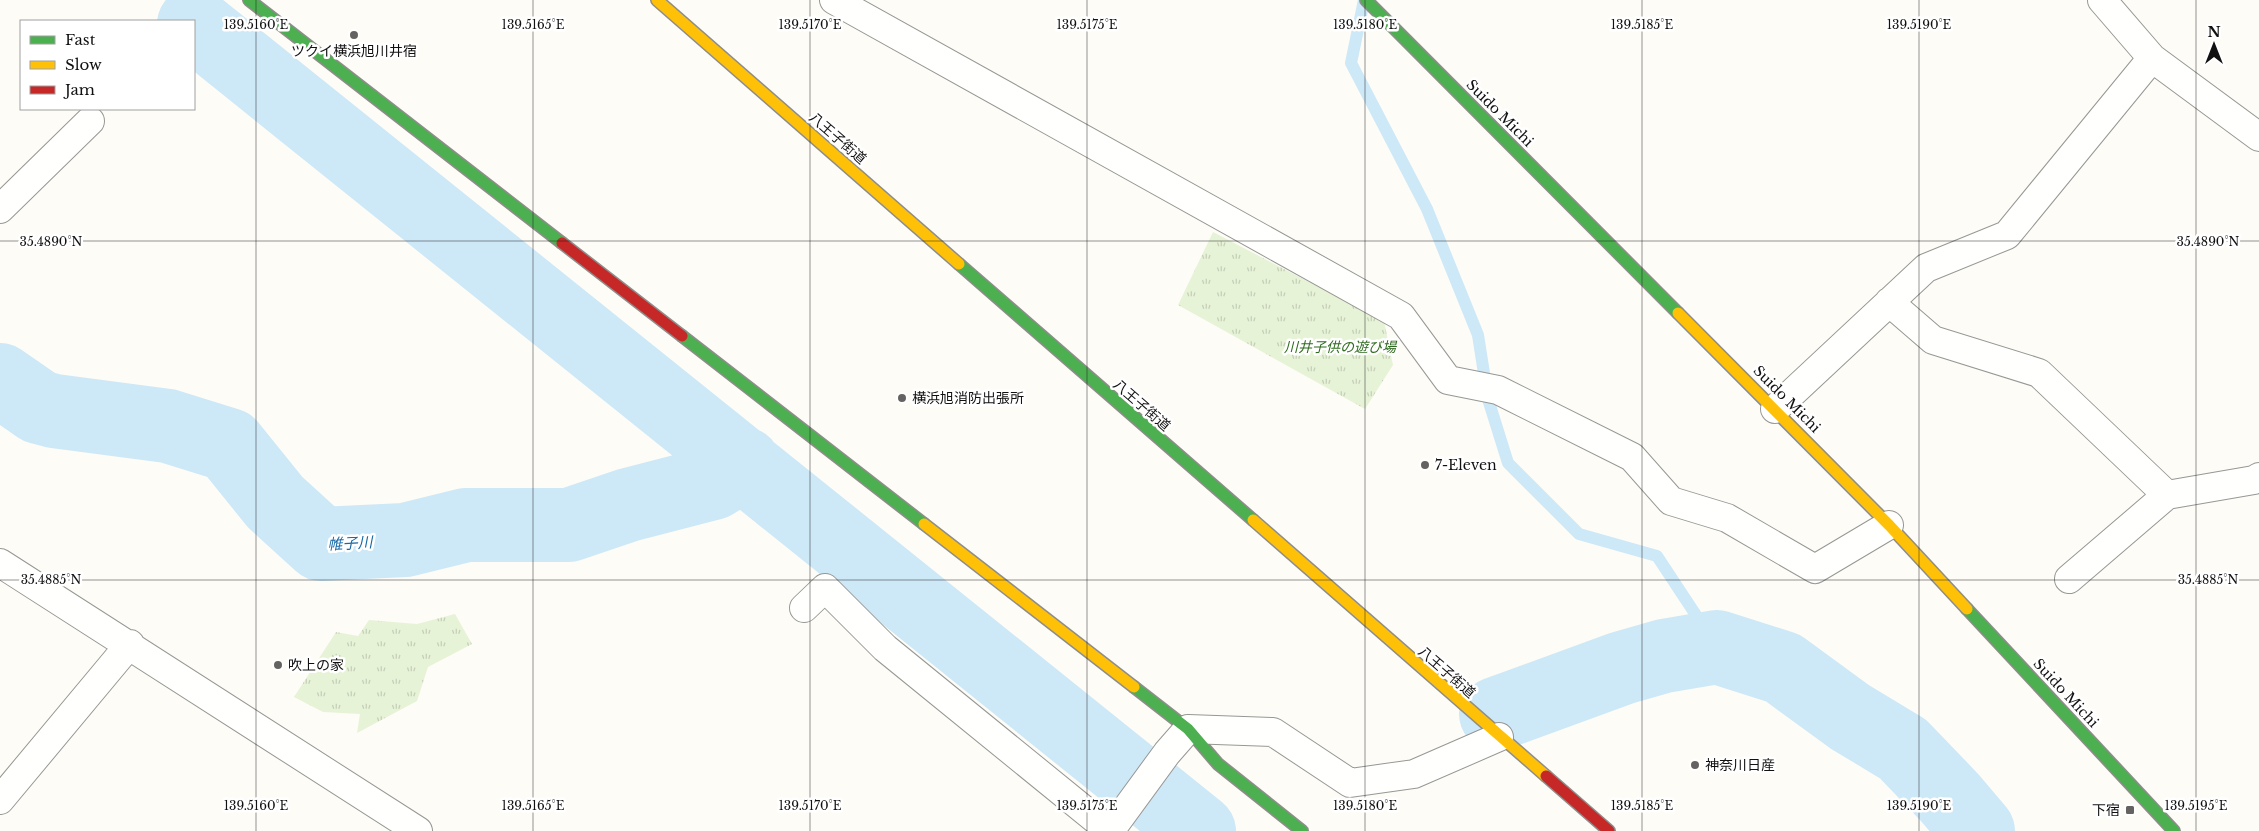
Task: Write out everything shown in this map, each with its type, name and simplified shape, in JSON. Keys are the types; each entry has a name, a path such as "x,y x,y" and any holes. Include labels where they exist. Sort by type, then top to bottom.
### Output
{"main road":[{"path":"249,0 1188,729 1218,764 1302,831"},
{"name":"八王子街道","path":"657,0 1499,737 1609,831"},
{"name":"Suido Michi","path":"1366,0 1889,525 2174,831"}],"street":[{"path":"834,0 1400,316 1448,380 1498,390 1632,457 1671,502 1727,518 1815,569 1889,525"},
{"path":"2102,0 2152,58 2259,137"},
{"path":"1775,409 1926,268 2007,234 2152,58"},
{"path":"0,209 90,121"},
{"path":"1889,302 1933,340 2039,373 2167,495"},
{"path":"2069,579 2167,495 2259,477"},
{"path":"0,563 130,644 418,831"},
{"path":"804,608 825,588 885,648 1113,827 1188,729 1272,732 1350,783 1414,774 1499,737"},
{"path":"0,800 130,644"}],"green space":[{"name":"川井子供の遊び場","path":"1213,232 1384,321 1393,365 1365,409 1178,305"},
{"path":"455,614 472,644 428,667 417,701 357,733 360,714 323,712 294,697 336,632 358,636 369,620 417,624"}],"waterway":[{"path":"1364,0 1351,63 1427,209 1478,335 1488,399 1508,463 1579,534 1657,556 1717,647"},
{"path":"195,25 1199,831"},
{"name":"帷子川","path":"0,380 39,407 54,411 168,426 229,445 275,502 321,544 405,540 466,525 569,525 628,505 713,483 744,464"},
{"path":"1496,714 1622,668 1664,656 1717,647 1783,668 1850,717 1903,749 1950,798 1978,831"}],"traffic: fast":[{"path":"249,0 562,243"},
{"path":"1366,0 1678,313"},
{"path":"959,264 1253,520"},
{"path":"682,336 924,524"},
{"path":"1967,609 2174,831"},
{"path":"1134,687 1188,729 1218,764 1302,831"}],"traffic: slow":[{"path":"657,0 959,264"},
{"path":"1678,313 1889,525 1967,609"},
{"path":"1253,520 1546,776"},
{"path":"924,524 1134,687"}],"traffic: jam":[{"path":"562,243 682,336"},
{"path":"1546,776 1609,831"}],"place":[{"name":"ツクイ横浜旭川井宿","path":"354,35"},
{"name":"横浜旭消防出張所","path":"902,398"},
{"name":"7-Eleven","path":"1425,465"},
{"name":"吹上の家","path":"278,665"},
{"name":"神奈川日産","path":"1695,765"},
{"name":"下宿","path":"2130,810"}]}
